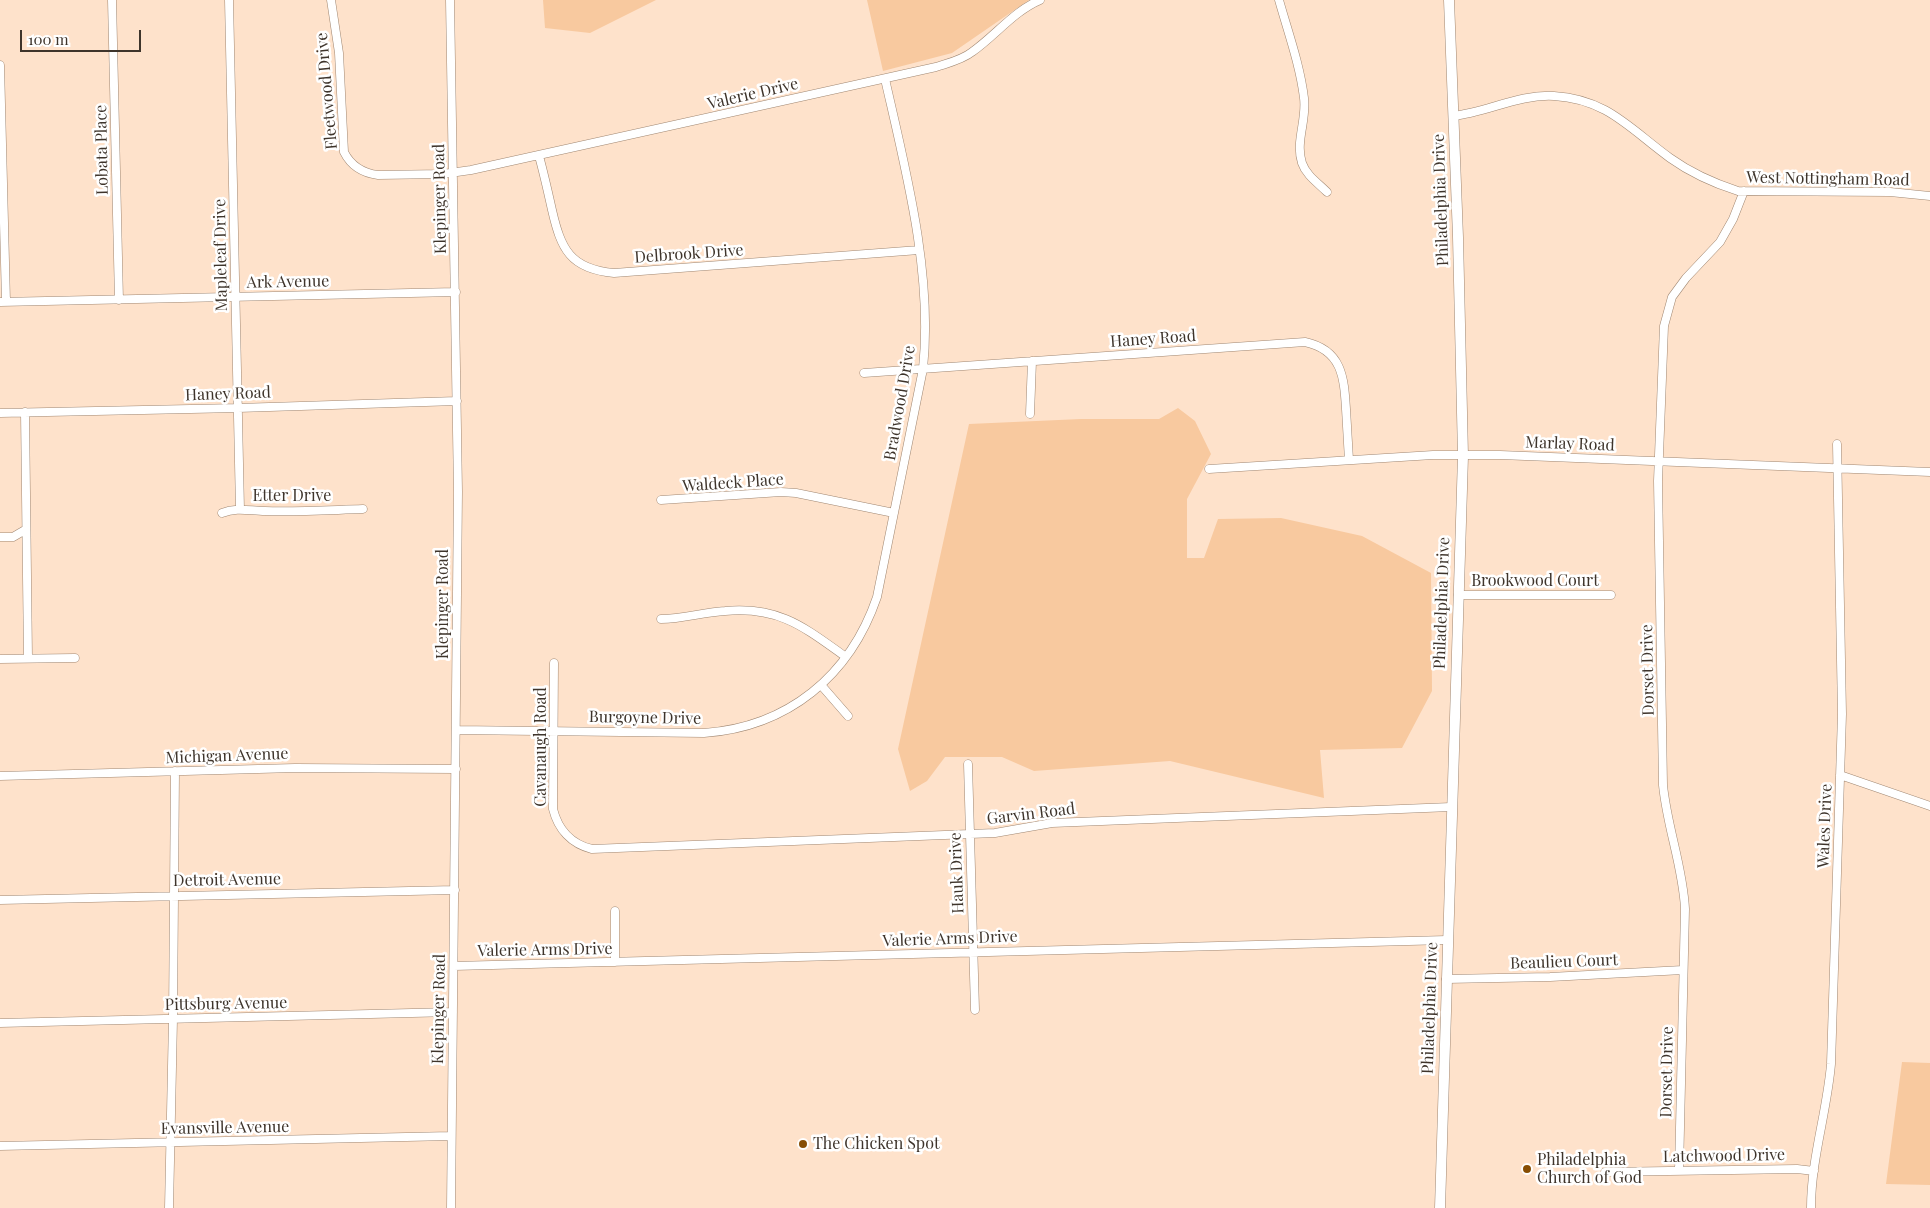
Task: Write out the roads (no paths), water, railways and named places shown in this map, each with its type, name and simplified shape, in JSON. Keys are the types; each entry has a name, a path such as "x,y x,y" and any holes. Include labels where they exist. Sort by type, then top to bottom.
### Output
{"main road":[{"name":"Philadelphia Drive","path":"1440,1208 1463,456 1449,0"}],"street":[{"name":"Lobata Place","path":"112,0 119,300"},
{"name":"Mapleleaf Drive","path":"229,0 240,509"},
{"name":"Fleetwood Drive","path":"331,0 338,53 344,152 349,161 368,174 454,172"},
{"name":"Klepinger Road","path":"450,0 457,400 456,769 451,1208"},
{"name":"Valerie Drive","path":"454,172 540,156 936,67 970,53 1015,16 1040,0"},
{"path":"1280,0 1304,96 1300,154 1306,171 1327,192"},
{"path":"0,65 3,302"},
{"name":"Bradwood Drive","path":"821,685 846,657 864,631 877,597 926,346 919,250 908,183 885,79"},
{"name":"West Nottingham Road","path":"1453,116 1478,112 1518,99 1553,96 1582,101 1617,116 1658,149 1691,172 1722,186 1744,191 1873,191 1930,196"},
{"name":"Delbrook Drive","path":"540,156 560,239 572,257 595,271 614,274 919,250"},
{"name":"Dorset Drive","path":"1679,1171 1684,893 1667,814 1663,785 1659,461 1664,326 1668,310 1679,286 1720,242 1733,219 1744,191"},
{"name":"Ark Avenue","path":"3,302 456,292"},
{"name":"Haney Road","path":"864,373 1300,342 1315,344 1333,356 1343,374 1349,460"},
{"path":"1030,414 1032,361"},
{"name":"Haney Road","path":"0,413 238,408 457,400"},
{"path":"25,412 28,658"},
{"name":"Wales Drive","path":"1811,1208 1814,1171 1824,1119 1831,1064 1842,714 1837,444"},
{"name":"Marlay Road","path":"1209,469 1433,455 1500,455 1930,472"},
{"name":"Waldeck Place","path":"661,500 780,492 796,493 894,513"},
{"name":"Etter Drive","path":"222,513 240,509 264,511 363,509"},
{"path":"0,537 13,537 25,530"},
{"name":"Brookwood Court","path":"1458,595 1611,595"},
{"path":"661,619 724,610 746,610 773,614 793,621 846,657"},
{"path":"0,659 75,658"},
{"name":"Cavanaugh Road","path":"554,663 553,809 557,822 567,836 580,846 592,849 614,849"},
{"path":"821,685 848,716"},
{"name":"Burgoyne Drive","path":"456,730 704,733 734,730 767,720 786,711 821,685"},
{"name":"Hauk Drive","path":"968,764 975,1010"},
{"name":"Michigan Avenue","path":"0,776 295,768 456,769"},
{"path":"170,1208 175,771"},
{"path":"1840,775 1930,806"},
{"name":"Garvin Road","path":"614,849 1007,832 1052,823 1451,807"},
{"name":"Detroit Avenue","path":"0,900 455,890"},
{"path":"615,910 615,962"},
{"name":"Valerie Arms Drive","path":"454,966 1447,940"},
{"name":"Beaulieu Court","path":"1446,979 1550,977 1683,970"},
{"name":"Pittsburg Avenue","path":"0,1023 453,1012"},
{"name":"Evansville Avenue","path":"0,1146 451,1136"},
{"name":"Latchwood Drive","path":"1605,1172 1797,1169 1814,1171"}],"place":[{"name":"The Chicken Spot","path":"803,1144"},
{"name":"Philadelphia Church of God","path":"1527,1169"}]}
